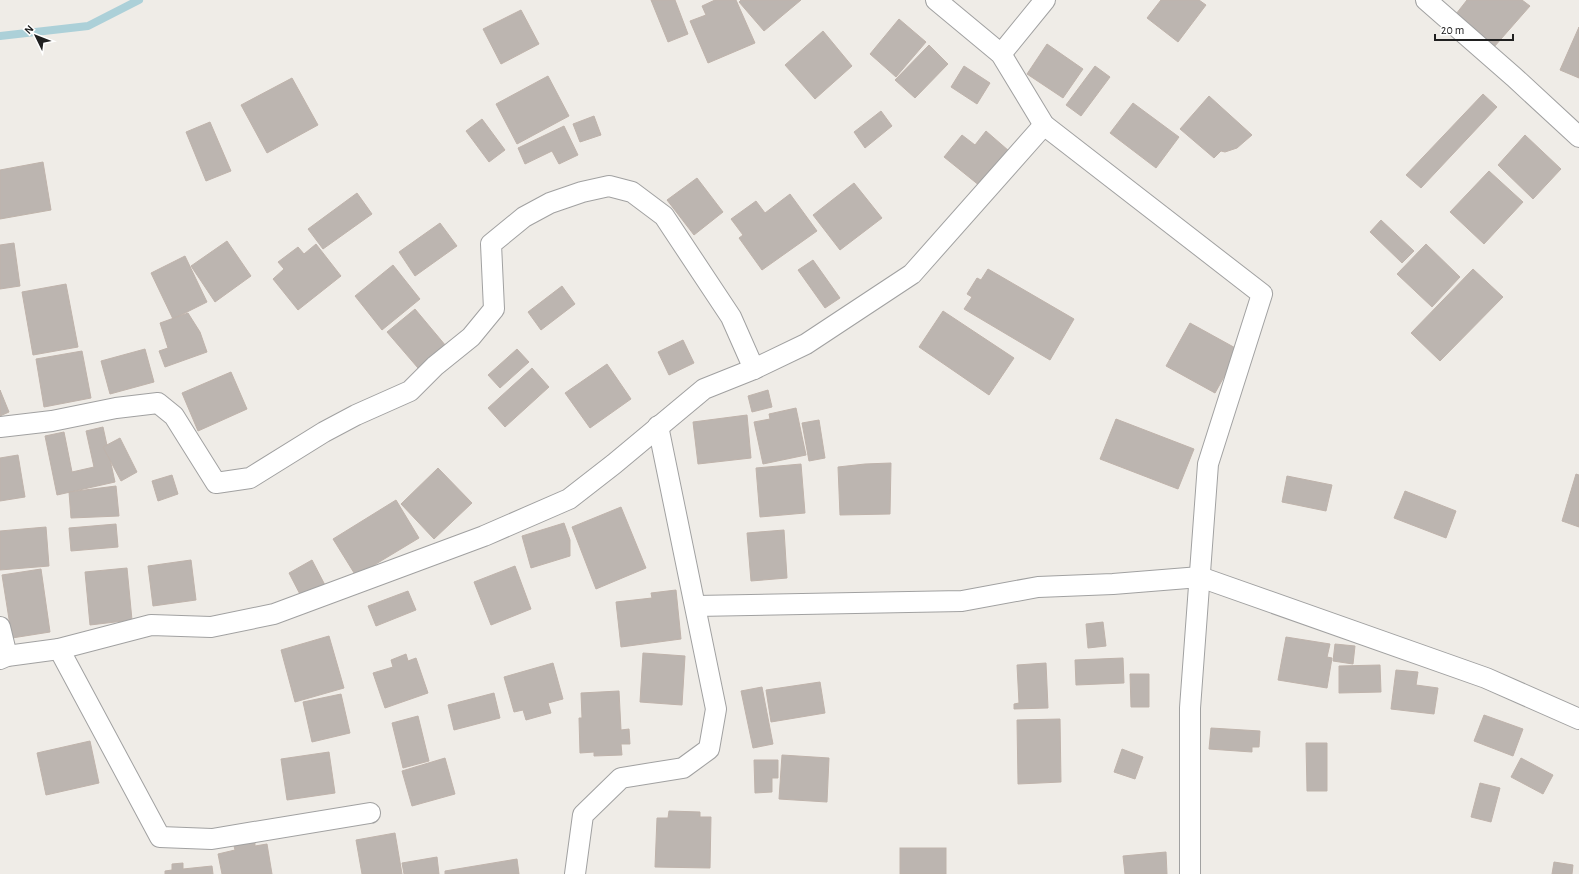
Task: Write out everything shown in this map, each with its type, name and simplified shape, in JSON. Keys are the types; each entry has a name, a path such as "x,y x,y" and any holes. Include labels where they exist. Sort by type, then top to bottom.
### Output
{"street":[{"path":"936,0 1001,54 1044,125 1262,294 1208,464 1190,708 1190,874"},
{"path":"1001,54 1045,0"},
{"path":"1426,0 1514,77 1579,137"},
{"path":"0,627 3,658 58,649 151,625 211,627 274,614 484,536 569,499 614,464 704,389 754,369 806,344 912,274 1044,125"},
{"path":"0,427 52,421 116,408 158,403 174,416 216,483 250,478 324,432 356,415 410,391 435,366 471,338 494,309 491,244 524,217 550,203 582,192 609,186 632,192 664,216 731,317 754,369"},
{"path":"575,874 583,815 622,778 683,768 709,749 716,708 658,426"},
{"path":"696,606 962,601 1038,587 1113,584 1200,577 1486,678 1579,719"},
{"path":"58,649 160,837 212,839 370,813"}],"building":[{"path":"651,0 675,0 688,34 668,42"},
{"path":"715,0 736,0 755,43 708,63 690,21 706,15 702,6"},
{"path":"741,0 801,0 764,31 739,2"},
{"path":"1161,0 1199,0 1206,5 1178,42 1147,18"},
{"path":"1467,0 1522,0 1530,6 1494,47 1456,14"},
{"path":"521,10 539,44 501,64 483,29"},
{"path":"899,19 926,42 896,77 870,54"},
{"path":"1579,27 1579,78 1560,70"},
{"path":"823,31 852,66 815,99 785,65"},
{"path":"1047,44 1083,69 1063,98 1027,74"},
{"path":"929,45 948,64 915,98 895,80"},
{"path":"964,66 990,83 977,104 951,87"},
{"path":"1095,66 1110,77 1081,116 1066,105"},
{"path":"548,76 569,116 517,144 496,104"},
{"path":"292,78 318,125 267,153 241,105"},
{"path":"1483,94 1497,107 1421,188 1406,175"},
{"path":"1209,96 1252,135 1237,148 1225,152 1221,151 1214,158 1180,129"},
{"path":"1133,103 1179,137 1156,168 1110,133"},
{"path":"881,111 892,126 865,148 854,132"},
{"path":"594,116 601,135 580,142 573,124"},
{"path":"482,119 505,150 489,162 466,131"},
{"path":"210,122 231,171 206,181 186,132"},
{"path":"564,126 578,155 559,164 552,151 525,164 518,148"},
{"path":"986,131 1009,151 980,186 944,157 962,135 975,145"},
{"path":"1525,135 1561,169 1533,199 1498,165"},
{"path":"43,162 51,210 0,219 0,170"},
{"path":"1489,171 1523,202 1484,244 1450,212"},
{"path":"697,178 723,212 694,235 667,200"},
{"path":"854,183 882,218 840,250 813,215"},
{"path":"357,193 372,214 323,249 308,229"},
{"path":"790,194 817,231 762,270 739,238 743,235 731,219 756,201 765,213"},
{"path":"1381,220 1414,251 1402,263 1370,232"},
{"path":"440,223 457,246 415,276 399,252"},
{"path":"227,241 251,276 215,302 191,266"},
{"path":"14,243 20,286 0,289 0,245"},
{"path":"316,244 341,276 298,310 273,279 284,269 278,262 298,247 304,254"},
{"path":"1426,244 1460,277 1432,307 1397,274"},
{"path":"185,256 207,302 173,319 151,273"},
{"path":"813,260 840,298 825,308 798,270"},
{"path":"393,265 420,299 382,330 355,296"},
{"path":"988,269 1074,319 1050,360 964,309 972,297 967,294 977,278 981,280"},
{"path":"1473,269 1503,297 1440,361 1411,333"},
{"path":"66,284 78,347 33,355 22,292"},
{"path":"562,286 575,304 541,330 528,312"},
{"path":"415,309 451,352 424,375 387,332"},
{"path":"943,311 1014,358 989,395 919,347"},
{"path":"188,313 200,332 207,352 165,367 159,351 168,348 160,323"},
{"path":"1190,323 1239,350 1215,393 1166,366"},
{"path":"683,340 694,363 669,375 658,352"},
{"path":"145,349 154,382 110,394 101,361"},
{"path":"517,349 529,362 500,388 488,375"},
{"path":"82,351 91,398 44,407 36,359"},
{"path":"607,364 631,399 590,428 565,393"},
{"path":"532,368 549,387 505,427 488,408"},
{"path":"231,372 247,409 198,431 182,393"},
{"path":"0,390 9,412 0,416"},
{"path":"768,390 772,407 752,412 748,396"},
{"path":"796,408 806,455 763,464 754,422 770,419 769,414"},
{"path":"747,415 751,458 698,464 693,422"},
{"path":"1116,419 1194,449 1178,489 1100,459"},
{"path":"819,420 825,458 809,461 802,423"},
{"path":"103,427 115,482 57,495 45,436 64,432 72,472 94,467 86,431"},
{"path":"120,438 137,472 121,481 103,447"},
{"path":"18,455 25,497 0,501 0,458"},
{"path":"891,463 890,514 840,515 838,467"},
{"path":"801,464 805,513 760,517 756,468"},
{"path":"438,468 472,503 434,539 401,504"},
{"path":"1576,474 1579,475 1579,527 1562,521"},
{"path":"172,475 178,494 158,501 152,481"},
{"path":"1287,476 1332,485 1326,511 1282,502"},
{"path":"116,486 119,516 71,518 69,492"},
{"path":"1405,491 1456,511 1446,538 1394,518"},
{"path":"396,500 419,538 356,576 333,539"},
{"path":"621,507 646,568 596,589 572,527"},
{"path":"564,523 570,540 570,556 531,568 522,536"},
{"path":"116,524 118,547 71,551 69,528"},
{"path":"46,527 49,566 0,570 0,531"},
{"path":"784,530 787,578 751,581 747,533"},
{"path":"191,560 196,600 153,606 148,566"},
{"path":"312,560 327,589 304,602 289,573"},
{"path":"515,566 531,609 491,625 474,582"},
{"path":"127,568 132,620 90,625 85,572"},
{"path":"41,569 50,632 12,638 2,575"},
{"path":"676,590 681,639 621,647 616,602 652,598 651,593"},
{"path":"408,591 416,610 376,626 368,606"},
{"path":"1103,622 1106,646 1088,648 1086,624"},
{"path":"329,636 344,688 295,702 281,650"},
{"path":"1286,637 1330,644 1327,657 1332,658 1327,688 1278,680"},
{"path":"1335,644 1355,646 1353,664 1333,661"},
{"path":"643,653 685,656 682,705 640,702"},
{"path":"406,654 408,661 416,658 428,693 385,708 373,673 393,667 391,660"},
{"path":"1123,658 1124,683 1076,685 1075,660"},
{"path":"553,663 563,699 548,703 551,713 526,720 523,710 514,712 504,677"},
{"path":"1046,663 1048,708 1014,709 1014,704 1019,703 1017,665"},
{"path":"1380,665 1381,692 1339,693 1339,666"},
{"path":"1396,670 1418,672 1416,685 1438,688 1434,714 1391,709"},
{"path":"1130,674 1149,674 1149,707 1131,707"},
{"path":"820,682 825,713 771,722 766,690"},
{"path":"762,687 773,744 753,748 741,691"},
{"path":"619,691 621,730 629,729 630,744 621,744 622,755 594,756 594,752 580,753 579,718 582,718 581,693"},
{"path":"494,693 500,718 454,730 448,705"},
{"path":"341,694 350,733 312,742 303,702"},
{"path":"1484,715 1523,729 1513,756 1474,741"},
{"path":"418,716 429,761 403,768 392,723"},
{"path":"1060,719 1061,782 1018,784 1017,720"},
{"path":"1211,728 1260,731 1259,747 1252,747 1252,752 1209,749"},
{"path":"90,741 99,783 46,795 37,753"},
{"path":"1306,743 1327,743 1327,791 1307,791"},
{"path":"1122,749 1143,757 1135,779 1114,772"},
{"path":"329,752 335,793 287,800 281,759"},
{"path":"782,755 829,758 827,802 779,799"},
{"path":"445,758 455,794 412,806 402,771"},
{"path":"1521,758 1553,775 1543,794 1511,777"},
{"path":"754,760 778,760 778,778 772,778 772,792 755,793"},
{"path":"1480,783 1500,788 1491,822 1471,817"},
{"path":"669,811 700,812 700,817 711,817 710,868 655,867 657,818 668,818"},
{"path":"395,833 402,874 362,874 356,840"},
{"path":"255,842 255,846 267,844 272,874 222,874 218,854 235,850 234,846"},
{"path":"900,848 946,848 946,874 900,874"},
{"path":"1166,852 1167,874 1125,874 1123,856"},
{"path":"437,857 439,874 404,874 402,863"},
{"path":"517,859 519,874 445,874 445,871"},
{"path":"1554,862 1573,865 1572,874 1552,874"},
{"path":"183,863 183,869 212,866 213,874 165,874 165,871 172,870 172,864"}],"waterway":[{"path":"0,36 88,26 139,0"}]}
